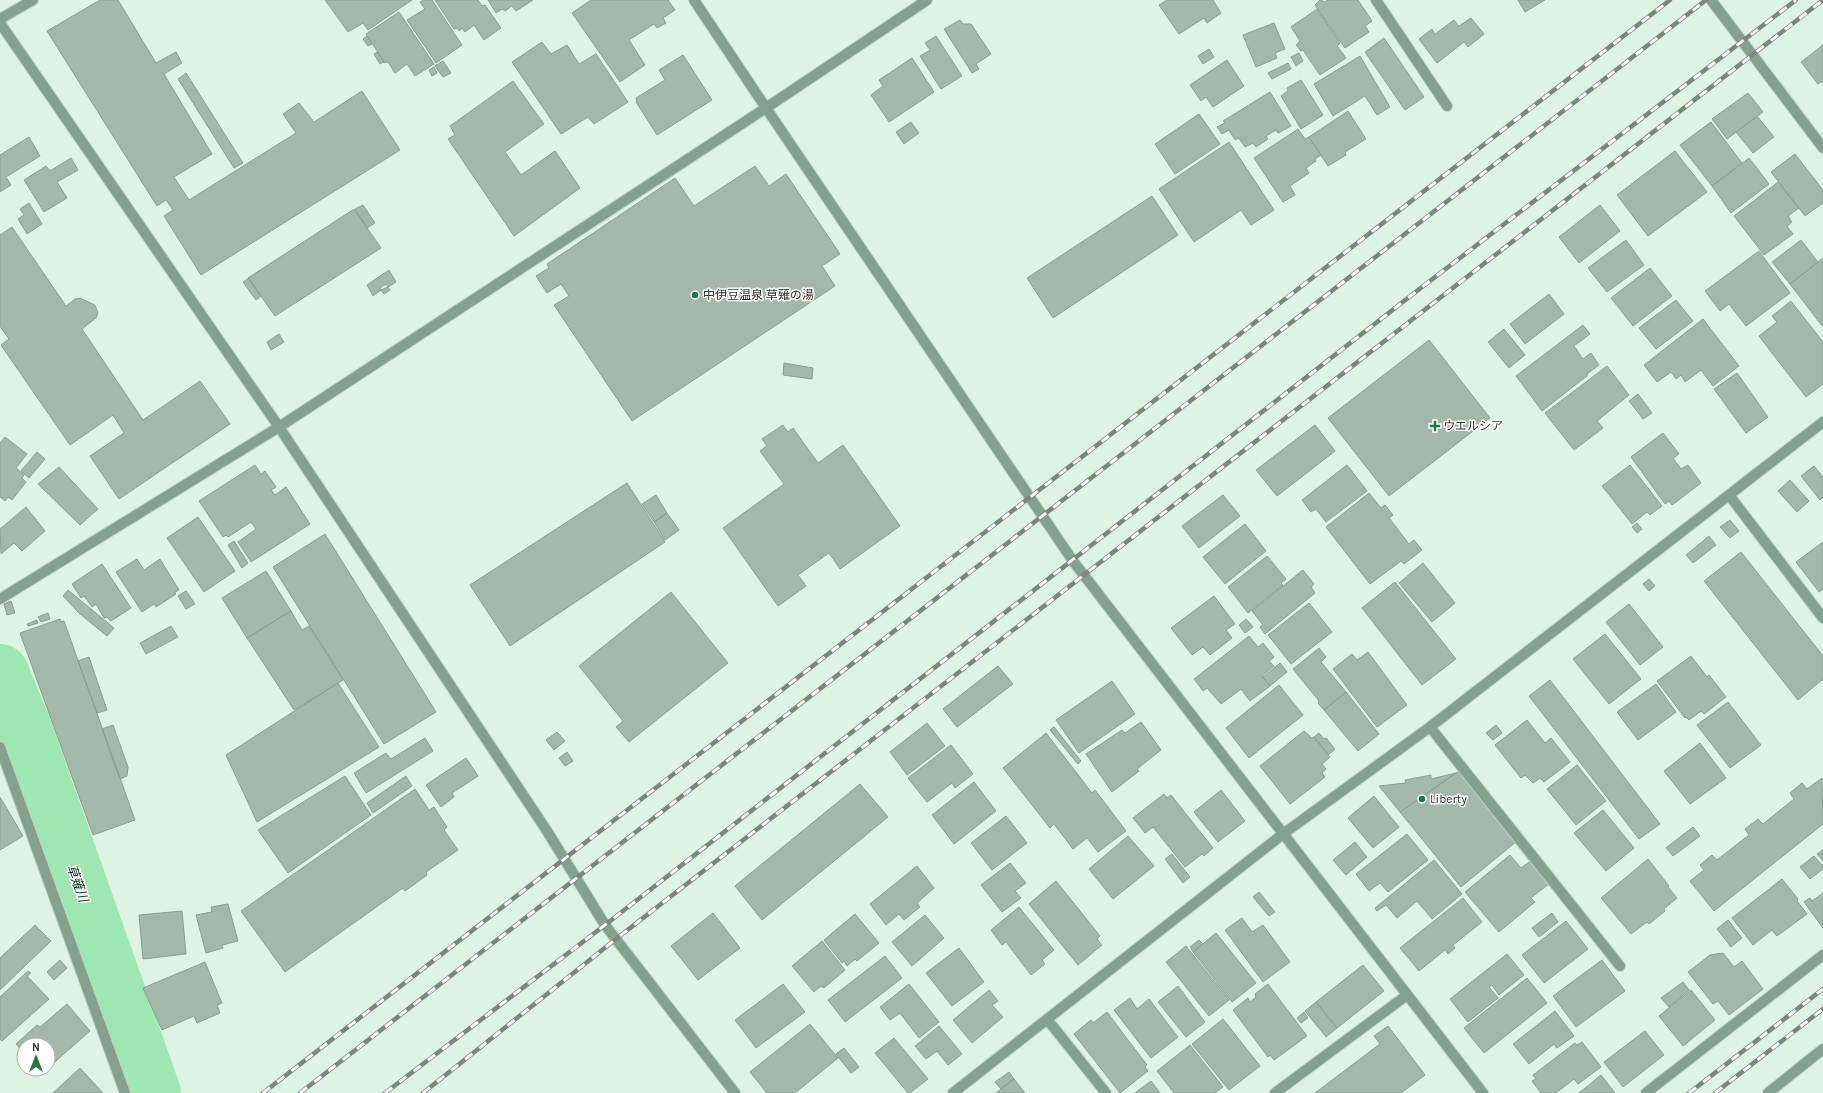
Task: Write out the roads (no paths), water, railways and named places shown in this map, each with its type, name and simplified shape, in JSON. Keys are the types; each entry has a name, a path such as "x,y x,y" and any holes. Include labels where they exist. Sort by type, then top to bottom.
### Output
{"street":[{"path":"0,19 33,0"},
{"path":"694,0 1073,561 1483,1093"},
{"path":"0,598 278,427 766,108 927,0"},
{"path":"1376,0 1447,106"},
{"path":"1711,0 1823,148"},
{"path":"0,23 278,427 547,831 605,925 735,1093"},
{"path":"953,1093 1283,834 1430,727 1823,422"},
{"path":"1729,495 1823,618"},
{"path":"1430,727 1620,966"},
{"path":"0,747 125,1093"},
{"path":"1646,1093 1823,955"},
{"path":"1275,1093 1407,995"},
{"path":"1047,1019 1106,1093"},
{"path":"1768,1093 1823,1049"}],"waterway":[{"name":"草薙川","path":"0,673 22,726 152,1093"}],"railway":[{"path":"263,1093 1670,0"},
{"path":"300,1093 1706,0"},
{"path":"385,1093 605,925 1413,294 1796,0"},
{"path":"423,1093 616,939 1823,0"},
{"path":"1689,1093 1823,989"},
{"path":"1715,1093 1823,1009"}],"place":[{"name":"中伊豆温泉 草薙の湯","path":"695,295"},
{"name":"ウエルシア","path":"1435,426"},
{"name":"Liberty","path":"1422,799"}]}
